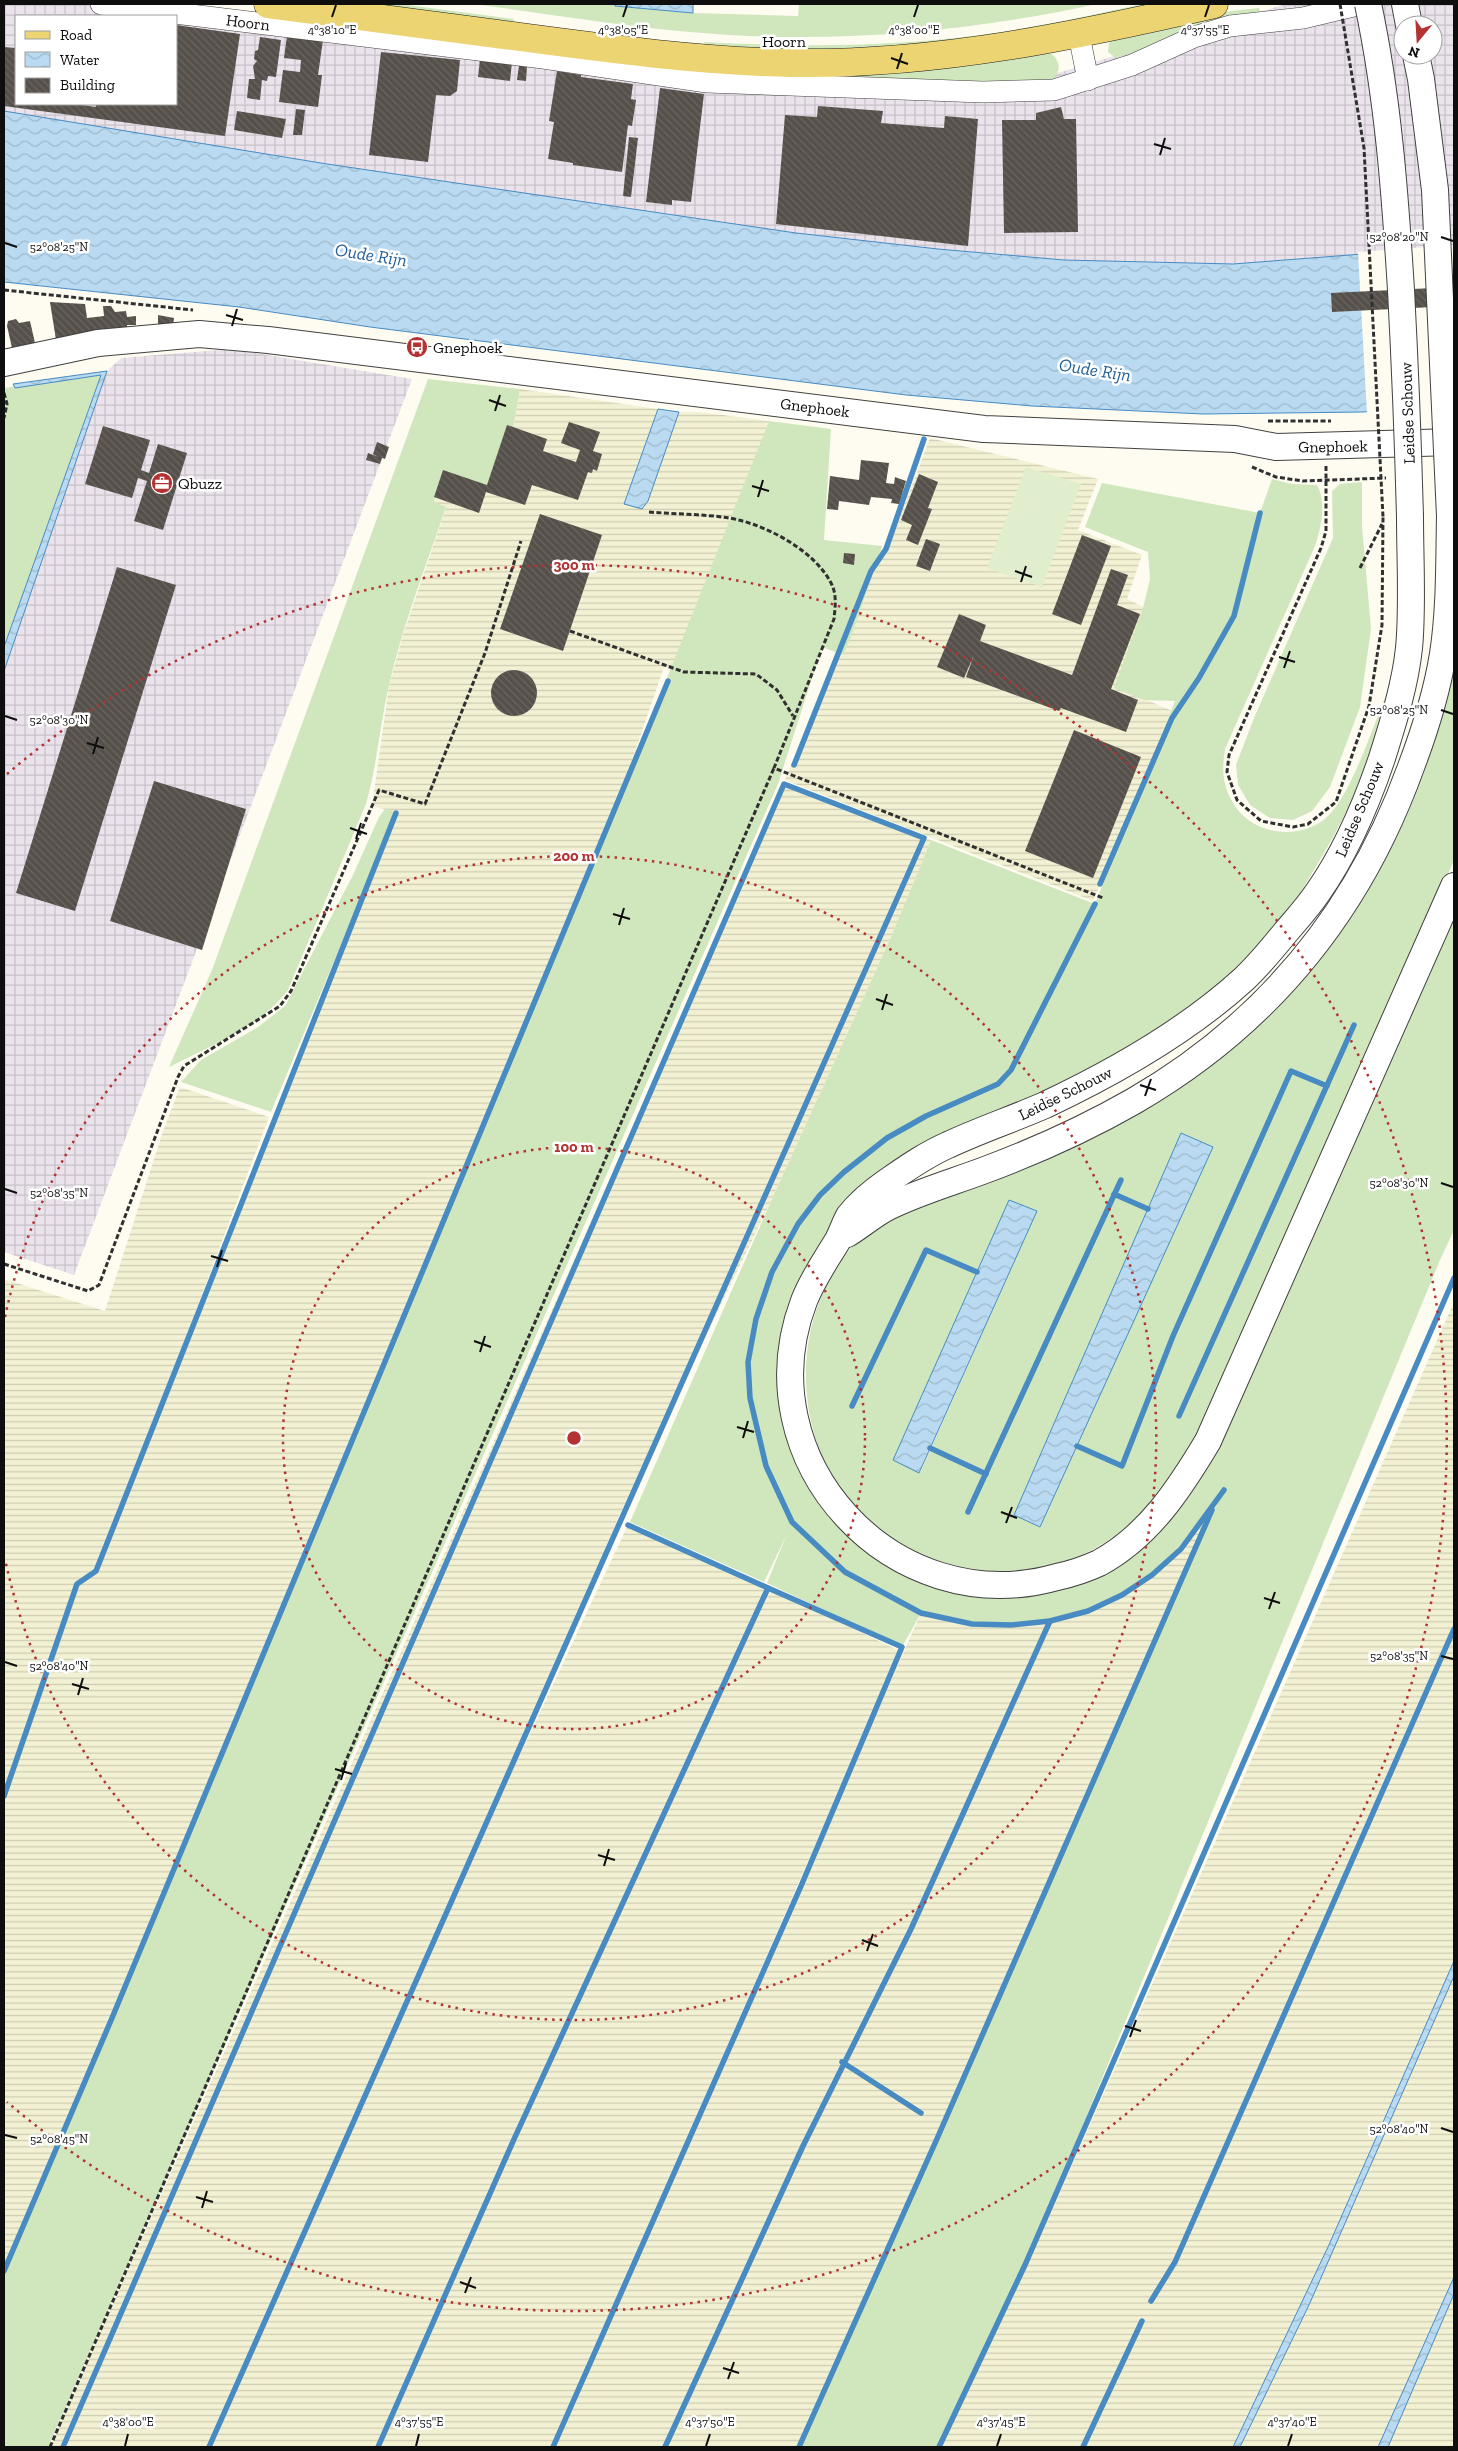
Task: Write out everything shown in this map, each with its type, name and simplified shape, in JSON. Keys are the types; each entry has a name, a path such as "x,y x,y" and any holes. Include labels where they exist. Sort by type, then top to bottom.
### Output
{"main road":[{"name":"Hoorn","path":"268,4 366,27 544,49 648,55 708,71 794,63 972,52 1079,34 1214,4"}],"street":[{"name":"Hoorn","path":"101,4 366,27"},
{"name":"Hoorn","path":"708,71 983,92 1054,90 1132,65 1194,37 1230,26 1303,18 1362,4"},
{"name":"Leidse Schouw","path":"1368,4 1386,99 1394,171 1408,416 1410,517 1409,648 1395,718 1370,793 1339,857 1318,892 1247,977 1176,1031 1096,1080 1040,1107 944,1146 922,1158 880,1187 850,1215 838,1239 819,1268 803,1303 793,1344 790,1380 795,1420 816,1476 828,1496 852,1524 875,1544 907,1564 940,1577 971,1583 1004,1586 1037,1583 1098,1563 1130,1542 1158,1515 1180,1488 1208,1441 1454,886"},
{"path":"1079,34 1088,80"},
{"name":"Leidse Schouw","path":"838,1239 863,1225 886,1207 914,1194 1047,1145 1134,1101 1194,1061 1252,1014 1294,972 1334,921 1376,850 1404,786 1424,733 1443,654 1448,595 1450,516 1435,190 1418,65"},
{"name":"Gnephoek","path":"4,363 98,343 199,334 268,340 984,429 1235,439 1276,447 1454,442"},
{"name":"Gnephoek","path":"1212,439 1239,452 1288,463 1454,459"}],"path":[{"name":"Leidse Schouw","path":"1326,479 1326,531 1321,548 1229,755 1227,772 1237,800 1262,821 1293,827 1308,824 1336,802 1369,706 1382,625 1383,523 1364,148 1340,4"},
{"path":"4,393 8,404 4,418"},
{"name":"Gnephoek","path":"1270,421 1325,421"},
{"name":"Gnephoek","path":"1239,452 1248,465 1276,477 1303,481 1391,478"},
{"path":"50,2447 774,768 834,619 836,603 832,586 822,568 799,548 764,529 724,517 649,512"},
{"path":"1360,568 1383,523"},
{"path":"4,1264 88,1291 99,1285 184,1066 280,1006 291,991 379,790 425,804 485,654 521,541"},
{"path":"570,631 684,672 756,674 777,690 794,716"},
{"path":"774,768 1103,898"}],"shaded area":[{"path":"4,4 101,4 1028,82 1286,4 1454,4 1454,252 1339,271 893,257 4,139"},
{"path":"231,349 412,379 74,1275 4,1252 4,671 107,371 121,358"}],"green space":[{"path":"344,4 400,4 514,19 513,21 480,22"},
{"path":"474,4 615,4 616,6 693,13 798,16 799,4 1097,4 1000,22 950,28 852,36 802,37 703,33 617,24"},
{"path":"1143,4 1165,4 987,40 828,52 705,45 704,42 838,45 939,40 1015,30"},
{"path":"1259,8 1261,15 1168,41 1116,58 1108,52 1109,43 1114,38 1231,11"},
{"path":"1052,54 1059,67 1052,80 971,84 730,73"},
{"path":"101,374 4,647 4,388"},
{"path":"428,379 520,389 513,428 492,487 443,470 434,502 446,507 415,595 395,662 366,804 288,990 277,1003 249,1025 169,1067 212,970"},
{"path":"520,389 658,409 624,503 642,509 648,501 679,412 699,412 769,421 672,670 664,667 617,804 334,1491 4,2275 4,1279 105,1311 162,1134 180,1087 269,1117 136,1469 273,1117 396,813 372,806 389,686 403,635 446,508 434,502 443,470 513,428"},
{"path":"769,421 831,429 824,540 882,546 851,637 843,655 822,647 778,784 48,2447 4,2447 4,2275 334,1491 617,804"},
{"path":"930,438 1098,479 1078,530 1142,555 1127,599 1146,608 1116,687 1175,712 1093,901 785,780 877,549 887,551"},
{"path":"1026,467 1081,484 1042,587 987,568"},
{"path":"1272,479 1292,484 1317,485 1322,499 1321,523 1315,546 1225,749 1223,769 1225,782 1232,801 1241,813 1252,822 1264,828 1278,832 1292,832 1306,829 1319,823 1330,814 1347,789 1387,693 1371,750 1351,802 1331,841 1295,902 1260,944 1224,982 1195,1008 843,1213 810,1261 801,1278 787,1315 780,1353 780,1400 790,1445 808,1486 834,1522 867,1552 906,1575 949,1590 996,1597 1043,1594 1085,1580 1131,1556 1158,1533 1174,1515 1202,1475 1454,912 1454,1230 1025,2265 938,2447 799,2447 1222,1493 1210,1506 1179,1551 1157,1570 1110,1600 1058,1618 1031,1623 1003,1625 967,1623 921,1613 902,1647 767,1583 787,1534 764,1582 630,1522 772,1199 891,937 931,840 1095,904 1175,701 1144,700 1114,688 1143,608 1150,579 1148,552 1085,527 1102,483 1260,513"},
{"path":"1362,482 1362,526 1371,629 1360,707 1330,787 1312,811 1293,820 1270,818 1250,805 1238,785 1236,765 1254,718 1333,538 1332,491 1340,484"},
{"path":"1454,654 1454,860 1218,1398 1191,1447 1160,1493 1135,1520 1113,1538 1088,1552 1062,1562 1035,1569 1008,1572 980,1570 952,1565 897,1543 847,1499 830,1472 817,1444 809,1413 806,1382 807,1350 814,1319 824,1290 840,1262 860,1238 874,1225 1248,1034 1303,976 1352,914 1392,846 1409,810 1429,758","holes":["1181,1134 1213,1147 1040,1527 1014,1515","1009,1201 1037,1211 920,1473 893,1460"]},
{"path":"784,784 931,840 891,937 772,1199 619,1516 518,1759 628,1525 768,1588 900,1651 604,2328 921,1613 972,1624 1088,1611 1122,1595 1152,1575 1224,1490 799,2447 50,2447"},
{"path":"386,808 396,813 271,1112 181,1082 201,1060 258,1027 285,1006 353,875 379,817"},
{"path":"1454,1302 1454,1961 1328,2247 1233,2447 938,2447 1057,2199"},
{"path":"1454,1976 1454,2277 1378,2447 1240,2447 1309,2305"},
{"path":"1454,2294 1454,2447 1388,2447"}],"water":[{"path":"615,4 693,4 693,13 615,6"},
{"name":"Oude Rijn","path":"4,111 327,164 796,233 938,249 1064,260 1233,264 1454,247 1454,407 1362,412 1203,414 1032,406 906,395 370,327 239,307 4,282"},
{"path":"107,371 4,671 4,647 101,375 15,388 13,384"},
{"path":"658,409 679,412 648,501 642,509 624,504"},
{"path":"1181,1133 1213,1147 1040,1527 1014,1515"},
{"path":"1009,1200 1037,1211 919,1473 893,1460"},
{"path":"1454,1961 1454,1976 1309,2305 1240,2447 1233,2447 1328,2247"},
{"path":"1454,2277 1454,2294 1388,2447 1378,2447"}],"pier":[{"path":"1454,245 1454,410 1367,414 1358,252"}],"building":[{"path":"178,25 240,34 225,136 4,106 4,47 15,48 15,105 83,105 96,107 96,105 178,105"},
{"path":"287,36 323,40 318,75 322,75 318,107 279,102 283,70 300,72 301,60 284,58"},
{"path":"260,37 281,40 276,77 268,76 267,81 262,80 260,100 247,98 249,79 255,79 253,66 257,61 254,59 255,51 258,50"},
{"path":"381,52 460,60 457,91 450,96 436,95 428,162 369,155"},
{"path":"480,59 512,62 510,81 478,77"},
{"path":"519,65 527,66 526,81 517,80"},
{"path":"557,71 581,75 581,77 633,84 631,99 636,100 632,126 628,125 622,172 573,165 573,163 548,159 554,122 549,121"},
{"path":"660,88 704,94 691,202 672,200 672,205 646,202"},
{"path":"818,106 883,111 881,123 944,128 945,116 978,119 968,246 776,224 785,115 817,117"},
{"path":"1061,107 1064,119 1076,119 1078,232 1004,233 1002,120 1036,120 1036,113"},
{"path":"296,109 305,110 302,135 293,135"},
{"path":"237,111 286,119 282,138 234,130"},
{"path":"629,137 638,138 631,197 623,196"},
{"path":"1454,287 1454,306 1332,312 1331,293"},
{"path":"50,302 85,304 87,318 104,316 103,306 111,306 115,312 126,311 127,317 136,316 136,325 127,325 127,332 56,340"},
{"path":"158,315 174,318 173,326 158,328"},
{"path":"16,319 19,323 30,321 35,343 12,348 7,326 8,321"},
{"path":"569,422 600,432 593,451 602,454 597,471 593,469 592,473 588,472 578,500 532,485 525,505 486,492 479,513 434,497 443,470 487,485 507,425 547,439 543,451 576,462 580,450 561,443"},
{"path":"103,426 150,440 141,470 149,473 158,444 187,453 163,530 134,521 147,481 138,478 132,498 85,484"},
{"path":"377,442 389,447 385,459 382,458 380,464 366,460 368,453 379,457 373,454"},
{"path":"861,460 889,463 886,483 894,484 895,477 906,481 899,504 891,503 892,499 871,497 869,505 839,501 838,510 827,509 830,476 859,480"},
{"path":"919,474 938,482 928,508 932,509 918,545 906,540 912,525 901,520"},
{"path":"540,514 602,535 563,651 500,629"},
{"path":"1082,535 1111,546 1081,625 1052,614"},
{"path":"926,539 940,544 930,571 916,566"},
{"path":"844,553 855,554 854,565 843,563"},
{"path":"117,567 176,585 75,911 16,893"},
{"path":"1111,569 1128,575 1117,605 1140,614 1111,689 1138,700 1126,732 1061,708 1059,711 966,677 974,655 964,678 937,667 959,614 986,625 980,641 1072,675"},
{"path":"519,670 531,676 536,684 536,702 531,710 523,715 509,716 497,710 492,702 491,688 497,676 505,671"},
{"path":"1074,730 1141,757 1093,878 1025,851"},
{"path":"154,781 246,809 202,950 110,921"}],"waterway":[{"path":"794,765 871,571 886,549 924,439"},
{"path":"1100,884 1172,718 1199,678 1234,616 1260,513"},
{"path":"4,2271 112,2018 668,681"},
{"path":"63,2447 784,784 924,838 209,2447"},
{"path":"4,1796 77,1584 96,1571 396,813"},
{"path":"1095,904 1011,1070 998,1084 926,1116 887,1138 844,1172 820,1195 798,1224 772,1272 756,1319 748,1362 750,1398 766,1466 792,1522 845,1572 921,1613 972,1624 1011,1625 1050,1621 1088,1611 1122,1595 1152,1575 1181,1549 1224,1490"},
{"path":"1179,1416 1354,1025"},
{"path":"1077,1446 1122,1466 1173,1336 1291,1071 1327,1086"},
{"path":"968,1512 1121,1180"},
{"path":"1114,1194 1148,1209"},
{"path":"852,1406 926,1250 977,1272"},
{"path":"939,2447 1025,2265 1454,1278"},
{"path":"930,1448 986,1474"},
{"path":"799,2447 936,2141 1212,1510"},
{"path":"628,1525 768,1588"},
{"path":"378,2447 515,2137 768,1588 902,1647 801,1886 553,2447"},
{"path":"665,2447 803,2146 911,1929 1050,1621"},
{"path":"1151,2301 1175,2262 1454,1629"},
{"path":"842,2062 921,2113"},
{"path":"1083,2447 1142,2321"}],"place":[{"name":"Gnephoek","path":"417,347"},
{"name":"Qbuzz","path":"162,483"}]}
